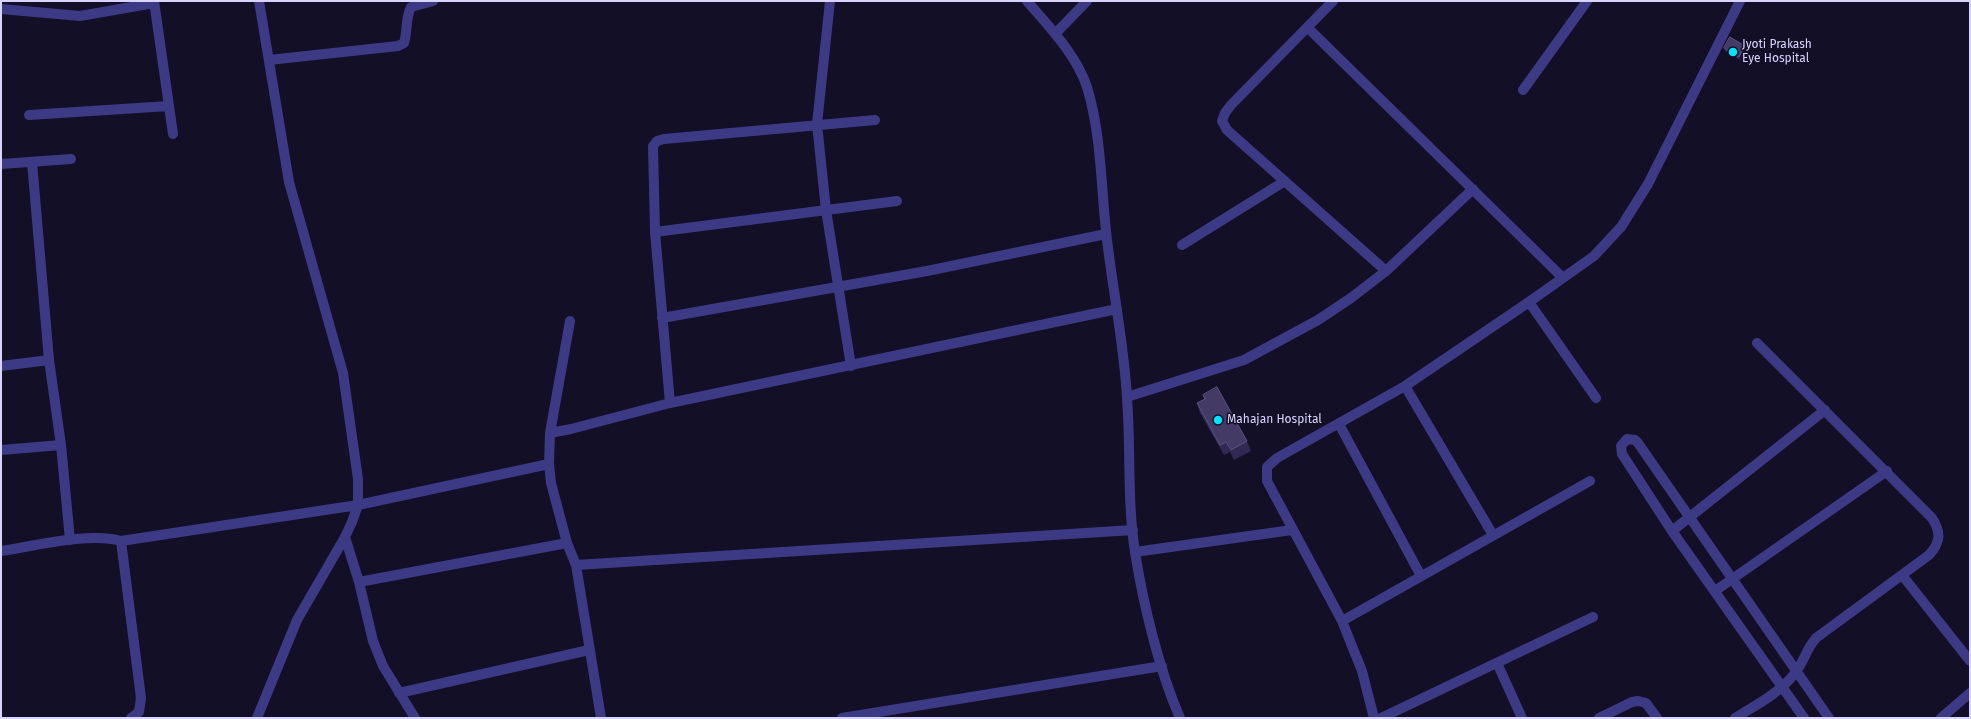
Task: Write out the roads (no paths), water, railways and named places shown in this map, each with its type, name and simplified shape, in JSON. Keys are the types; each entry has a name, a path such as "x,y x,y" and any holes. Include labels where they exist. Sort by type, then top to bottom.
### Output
{"street":[{"path":"257,718 297,620 345,537 358,505 358,479 343,373 289,182 260,1"},
{"path":"269,60 398,46 404,43 407,15 411,7 433,1"},
{"path":"830,1 817,124 826,210 851,366"},
{"path":"1027,1 1055,34 1077,65 1086,86 1096,125 1106,234 1117,309 1127,397 1135,552 1146,606 1162,666 1180,718"},
{"path":"1055,34 1086,1"},
{"path":"1333,1 1231,105 1224,113 1222,121 1227,130 1386,271"},
{"path":"1523,90 1587,1"},
{"path":"1374,718 1362,671 1342,621 1267,481 1267,467 1277,458 1405,386 1594,256 1621,227 1648,184 1740,1"},
{"path":"1,9 80,16 154,2 173,134"},
{"path":"1308,28 1563,278"},
{"path":"29,115 169,106"},
{"path":"670,403 656,232 652,153 653,146 657,141 664,138 875,120"},
{"path":"1,164 71,159"},
{"path":"32,162 49,360 61,445 70,540"},
{"path":"1182,245 1285,181"},
{"path":"1127,397 1244,360 1318,320 1351,298 1386,271 1473,189"},
{"path":"656,232 897,201"},
{"path":"662,318 838,287 1106,234"},
{"path":"1529,302 1596,398"},
{"path":"550,433 571,429 670,403 1117,309"},
{"path":"570,321 550,433 548,464 550,483 567,543 576,565 601,718"},
{"path":"1735,718 1783,688 1796,672 1808,647 1816,638 1929,555 1936,548 1940,537 1938,527 1932,518 1887,471 1757,342"},
{"path":"1,366 49,360"},
{"path":"1405,386 1493,536"},
{"path":"1672,531 1825,410"},
{"path":"1339,424 1421,576"},
{"path":"1804,718 1672,531 1622,454 1620,450 1623,443 1628,439 1635,440 1829,718"},
{"path":"1,450 61,445"},
{"path":"1,551 70,540 109,538 121,541 358,505 548,464"},
{"path":"1714,590 1887,471"},
{"path":"1342,621 1590,481"},
{"path":"576,565 1133,530"},
{"path":"1135,552 1292,530"},
{"path":"345,537 359,582 373,641 383,666 415,718"},
{"path":"121,541 141,698 139,712 131,718"},
{"path":"359,582 567,543"},
{"path":"1902,575 1970,661"},
{"path":"1381,718 1593,617"},
{"path":"399,693 589,650"},
{"path":"1498,663 1522,718"},
{"path":"842,718 1162,666"},
{"path":"1941,718 1970,693"},
{"path":"1599,718 1638,700 1646,702 1656,718"}],"place":[{"name":"Jyoti Prakash Eye Hospital","path":"1733,52"},
{"name":"Mahajan Hospital","path":"1218,420"}]}
